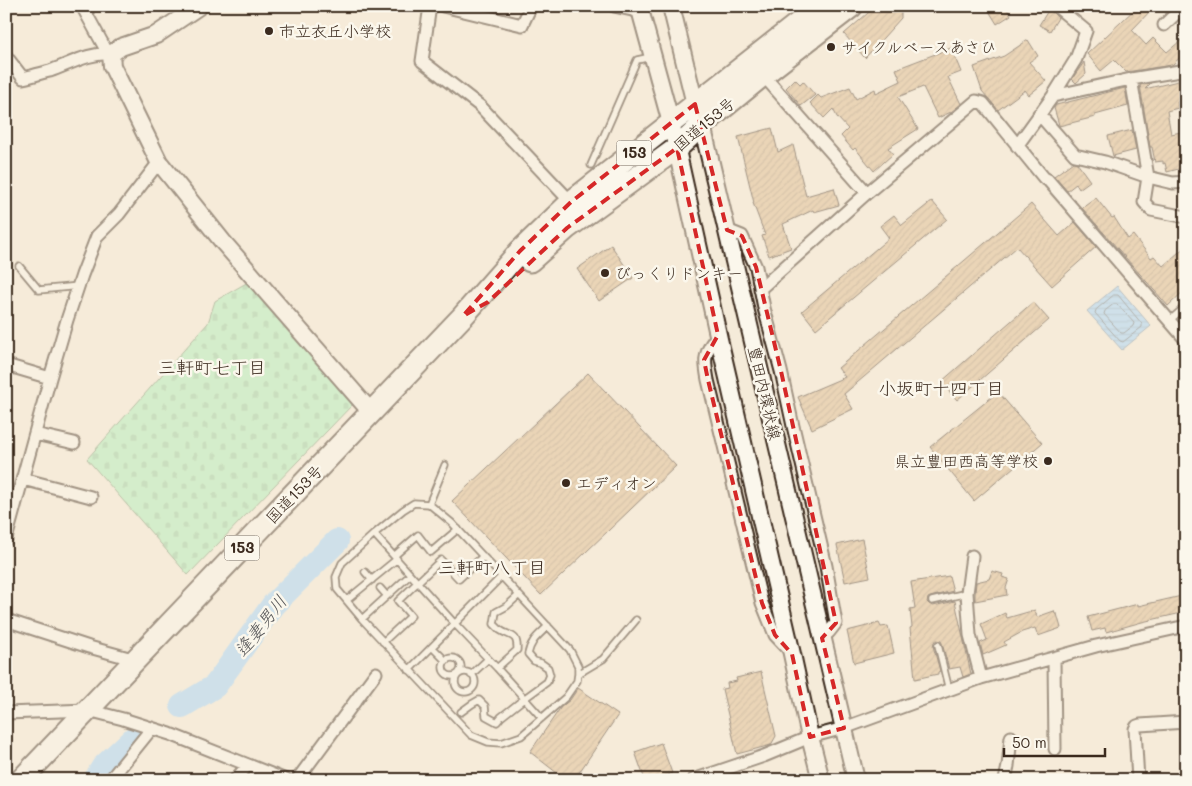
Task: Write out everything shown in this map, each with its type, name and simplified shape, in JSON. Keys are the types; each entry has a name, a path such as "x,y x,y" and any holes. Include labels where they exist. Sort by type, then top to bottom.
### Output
{"highway":[{"name":"国道153号","path":"21,780 463,316 520,251 571,202 820,6"},
{"name":"国道153号","path":"463,316 488,302 567,228 677,148 763,75 852,6"}],"street":[{"path":"82,6 105,48 112,54 112,66 159,162 224,242 371,412"},
{"path":"6,56 23,78 102,53 112,54 121,47 156,35 199,6"},
{"path":"430,6 422,60 480,106 571,202"},
{"path":"443,6 522,25 531,6"},
{"path":"614,6 640,9"},
{"name":"豊田内環状線","path":"671,6 702,125 856,780"},
{"path":"1018,146 1076,59 1086,31 1056,6"},
{"path":"1164,25 1184,6"},
{"name":"豊田内環状線","path":"640,9 677,148 821,780"},
{"path":"1052,96 1131,79 1186,70"},
{"path":"763,75 868,193"},
{"path":"1131,79 1148,177 1144,202 1152,210 1186,217"},
{"path":"760,289 868,193 976,101 983,103 1044,178 1048,180 1186,340"},
{"path":"1039,114 1076,154 1148,177 1173,182 1186,182"},
{"path":"6,539 11,503 22,479 67,320 97,236 119,214 159,162"},
{"path":"727,230 742,236 756,267 781,371 826,566 836,623 822,638"},
{"path":"719,339 714,340 709,346 704,360 762,603 775,635 792,654"},
{"path":"6,366 50,378"},
{"path":"35,434 74,443"},
{"path":"22,479 90,497"},
{"path":"972,556 968,593 970,635 981,678"},
{"path":"6,620 136,660"},
{"path":"693,780 981,678 1096,646 1186,626"},
{"path":"1054,659 1055,750"},
{"path":"297,780 376,673"},
{"path":"6,713 88,710 170,734 286,780"},
{"path":"1138,780 1135,729 1137,726 1186,722"},
{"path":"110,780 152,728"},
{"path":"1005,780 1011,737"},
{"path":"235,780 248,765"}],"lane":[{"path":"591,165 637,60 653,56"},
{"path":"19,266 39,290 79,286"},
{"path":"1169,321 1186,306"},
{"path":"429,504 445,465"},
{"path":"414,502 429,504 458,529 548,626 570,650 578,666 577,682 566,697 521,736 501,743 488,742 471,735 383,642 337,589 336,577 342,563 414,502"},
{"path":"347,600 372,580 418,535 431,552 458,529"},
{"path":"374,534 542,718"},
{"path":"383,642 411,616 398,602 441,560 459,579 483,556"},
{"path":"365,572 372,580"},
{"path":"362,618 410,575"},
{"path":"409,670 501,577"},
{"path":"380,588 387,596"},
{"path":"932,601 968,593"},
{"path":"497,668 517,650 518,643 512,635 501,631 494,624 496,612 507,606 519,595"},
{"path":"578,674 603,659 636,620"},
{"path":"461,712 479,700 485,706 486,716 497,722 524,698 547,682 550,674 548,668 542,663 534,661 528,654 534,639 548,626"},
{"path":"432,646 446,660"},
{"path":"938,646 949,690"},
{"path":"458,675 455,681 457,688 465,692 471,690 474,678 469,673 463,673 458,675 455,676 449,676 444,672 443,666 446,660 451,658 459,662 461,667 458,675"},
{"path":"471,675 488,659"}],"highlighted area":[{"path":"695,104 727,230 742,236 756,267 781,371 836,623 822,638 844,728 810,737 792,654 775,635 762,603 704,360 718,335 677,148 567,228 488,302 463,316 520,251 571,202"}],"green space":[{"path":"248,282 355,402 188,575 87,459 208,323 215,301"}],"water":[{"path":"1117,286 1151,326 1122,350 1087,311"}],"building":[{"path":"876,6 901,6 901,18 865,58 844,34"},
{"path":"986,6 1005,6 1011,15 997,24"},
{"path":"1138,6 1155,6 1132,30 1146,45 1153,38 1167,52 1186,36 1186,52 1172,65 1126,72 1114,60 1101,71 1087,54"},
{"path":"1049,9 1058,18 1050,31 1039,25"},
{"path":"1028,40 1038,56 1029,62 1046,81 1029,95 1025,90 998,110 982,91 974,67 1004,56"},
{"path":"951,48 961,72 948,77 961,104 951,112 938,118 923,87 898,97 918,129 888,148 893,154 874,171 855,148 853,150 841,136 848,129 837,117 833,109 824,118 810,103 818,95 821,98 850,87 856,99 875,89 876,93 901,81 896,69"},
{"path":"1084,62 1086,74 1076,83 1072,79"},
{"path":"795,79 800,84 803,81 815,95 801,106 786,88"},
{"path":"1186,79 1186,99 1177,101 1178,108 1167,111 1171,134 1186,131 1186,167 1167,172 1163,161 1155,162 1152,147 1150,147 1140,85 1151,83 1145,89"},
{"path":"1125,88 1128,106 1059,126 1054,108 1056,105"},
{"path":"772,128 778,152 793,145 806,196 834,188 839,205 814,212 813,210 783,224 791,248 769,256 762,236 765,235 753,203 738,137"},
{"path":"1132,130 1136,150 1113,156 1108,136"},
{"path":"1073,162 1077,163 1090,181 1079,189 1076,184 1067,191 1054,176"},
{"path":"1096,198 1112,218 1114,217 1128,239 1133,235 1151,258 1154,256 1163,266 1186,246 1186,289 1168,306 1082,208"},
{"path":"932,201 947,219 816,329 802,311 889,238 880,226 894,215 902,225"},
{"path":"1031,204 1059,236 1075,222 1096,247 1052,286 1017,247 844,394 853,409 812,429 798,397 845,377 838,368"},
{"name":"びっくりドンキー","path":"611,245 633,278 599,301 577,269"},
{"path":"1033,302 1049,320 957,400 941,382"},
{"name":"エディオン","path":"588,373 676,466 541,595 452,501"},
{"path":"998,392 1042,443 974,501 930,447"},
{"path":"862,539 870,577 845,582 837,545"},
{"path":"992,571 1003,574 1002,577 1009,579 1006,588 1007,595 975,601 976,582 989,579"},
{"path":"949,576 953,591 930,597 927,602 933,606 955,601 971,674 963,677 960,667 949,669 942,643 937,640 933,646 940,671 938,674 915,679 910,609 915,608 911,582"},
{"path":"1186,595 1186,612 1106,632 1105,628 1092,631 1088,617 1138,604 1138,606"},
{"path":"1035,610 1037,617 1054,611 1057,614 1061,628 1038,636 1035,628 1022,632 1004,642 1006,645 983,655 980,643 987,640 981,624 1005,613 1007,618"},
{"path":"879,623 881,627 888,626 894,653 854,663 847,631"},
{"path":"761,672 776,736 771,745 737,754 722,689 728,688 727,683 737,681 736,678"},
{"path":"578,688 618,715 574,780 566,780 530,752 561,707 570,700"},
{"path":"661,743 672,773 655,780 645,780 635,752"}],"waterway":[{"name":"逢妻男川","path":"182,706 215,686 273,605 337,541"},
{"name":"逢妻男川","path":"95,780 103,767 134,738"}],"place":[{"name":"市立衣丘小学校","path":"269,31"},
{"name":"サイクルベースあさひ","path":"831,47"},
{"name":"びっくりドンキー","path":"605,273"},
{"name":"県立豊田西高等学校","path":"1048,461"},
{"name":"エディオン","path":"566,483"}],"district":[{"name":"三軒町七丁目","path":"212,368"},
{"name":"小坂町十四丁目","path":"941,389"},
{"name":"三軒町八丁目","path":"492,568"}]}
